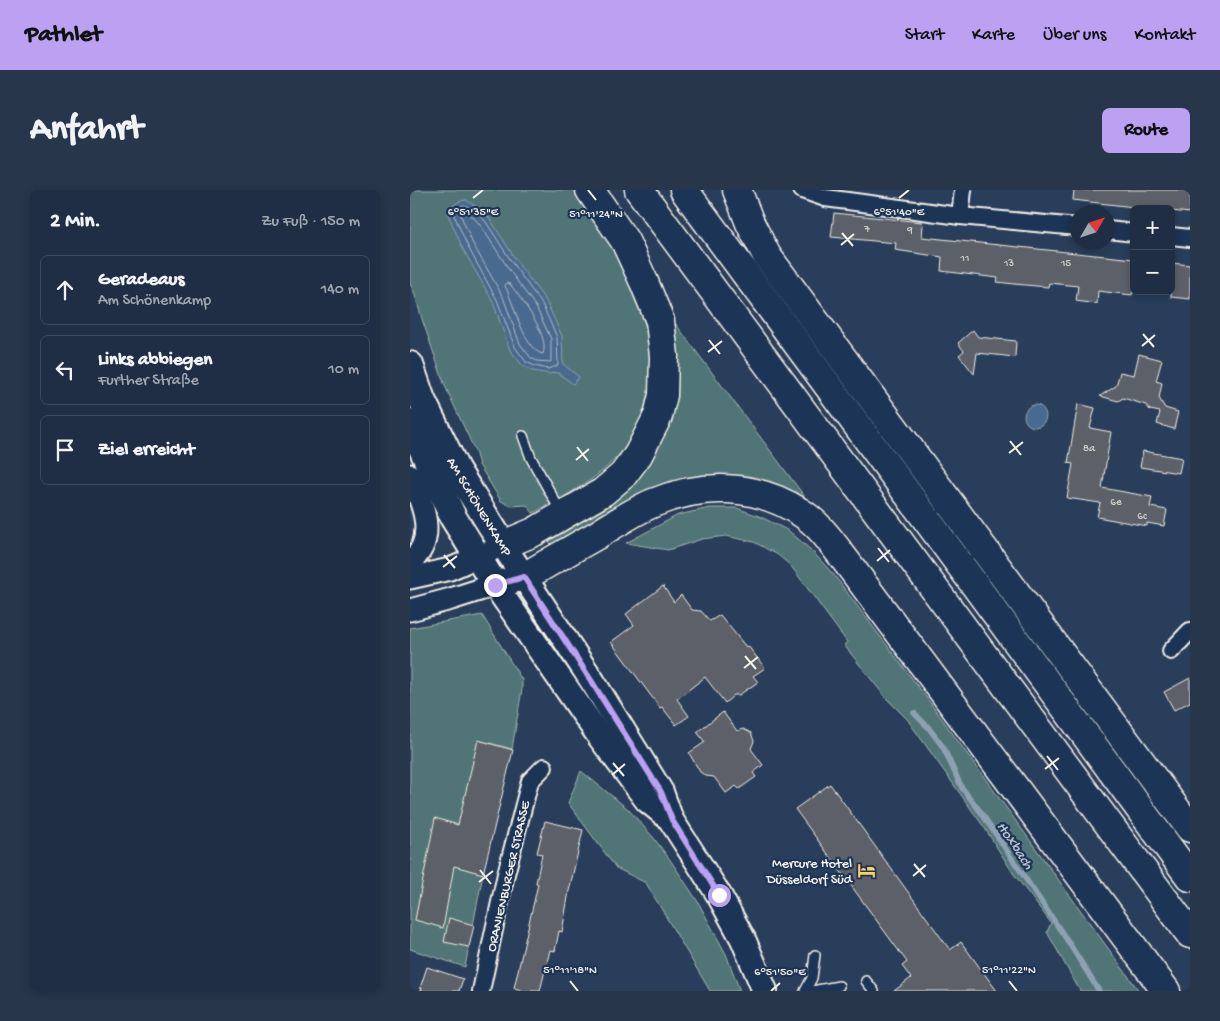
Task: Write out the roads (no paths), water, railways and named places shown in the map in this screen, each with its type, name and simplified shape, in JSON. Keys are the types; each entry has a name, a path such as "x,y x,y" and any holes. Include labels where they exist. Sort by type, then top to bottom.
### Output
{"highway":[{"path":"503,545 534,532 563,516 603,492 623,476 638,455 658,416 663,395 664,356 660,321 625,241 590,190"},
{"path":"639,190 1190,934"},
{"path":"737,190 750,223 767,256 1190,828"},
{"path":"688,196 767,256"},
{"path":"688,196 1190,877"},
{"path":"524,577 654,503 700,489 732,488 743,490 767,496 800,512 825,535 849,564 1166,991"},
{"path":"1134,947 1158,991"}],"main road":[{"name":"AM SCHÖNENKAMP","path":"410,365 422,400 456,469 503,545 588,674 661,792 672,820 719,895 743,939 765,991"},
{"name":"AM SCHÖNENKAMP","path":"410,422 453,517 488,572 600,738 647,800 672,820"},
{"path":"488,572 524,577"}],"street":[{"path":"802,190 826,198 960,216 1070,226"},
{"path":"960,216 963,190"},
{"path":"1115,231 1130,232"},
{"path":"1175,236 1190,238"},
{"path":"410,475 424,506 426,526 425,538 416,557 410,562"},
{"path":"410,610 465,594 488,572 503,545"},
{"path":"410,578 450,569 488,572"},
{"path":"1171,651 1190,631"},
{"name":"ORANIENBURGER STRASSE","path":"481,991 506,874 530,781 544,767"}],"lane":[{"path":"523,436 531,458 563,516"},
{"path":"805,991 812,978 815,955"},
{"path":"866,981 874,991"},
{"path":"812,991 839,986"}],"water":[{"path":"466,200 480,209 490,219 519,265 546,301 562,336 563,364 579,377 573,384 557,372 549,374 533,371 523,366 510,350 493,302 463,249 448,214 455,204"},
{"path":"1035,405 1043,408 1046,416 1043,424 1035,427 1027,424 1024,416 1027,408"}],"waterway":[{"name":"Hoxbach","path":"914,713 928,727 943,747 962,788 980,811 1099,991"}],"place":[{"name":"Mercure Hotel Düsseldorf Süd","path":"866,870"}]}
